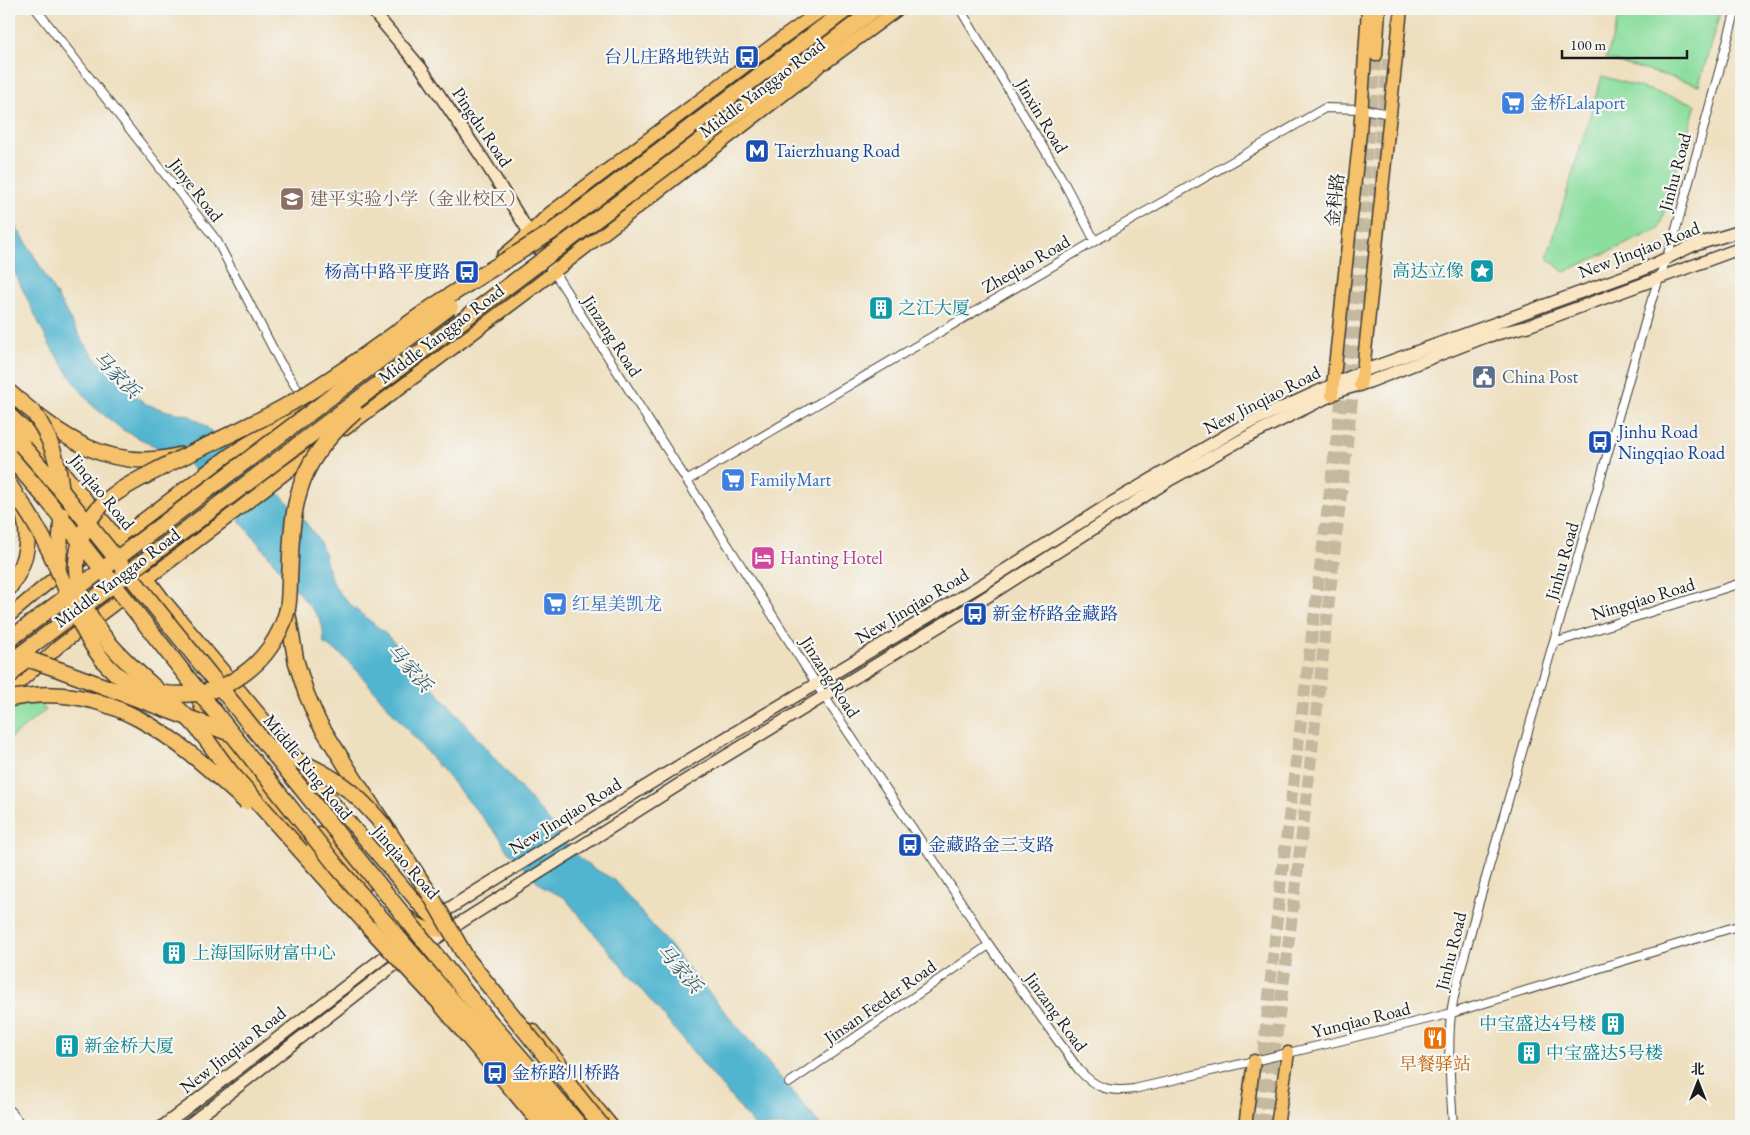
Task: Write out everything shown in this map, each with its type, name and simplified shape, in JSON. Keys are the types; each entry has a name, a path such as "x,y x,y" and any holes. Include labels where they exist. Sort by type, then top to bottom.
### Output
{"highway":[{"path":"770,67 834,9"},
{"name":"Middle Yanggao Road","path":"9,640 846,9"},
{"path":"803,79 876,9"},
{"name":"Middle Yanggao Road","path":"9,663 876,9"},
{"path":"543,1126 438,1001 233,775 193,723 110,644 96,626 86,607 79,587 76,565 80,542 90,519 106,501 124,488 189,453 268,416 313,390 433,306 550,233"},
{"path":"498,294 374,394 343,423 314,458 304,478 293,517 287,610 296,661 306,693 318,721 431,896 467,959 602,1126"},
{"path":"9,392 58,432 81,446 102,454 122,459 147,461 189,453"},
{"path":"9,677 17,670 34,647 46,625 54,598 60,563 61,486 49,439 34,413"},
{"path":"9,422 25,449"},
{"name":"Middle Ring Road","path":"9,430 74,506 484,1015 580,1126"},
{"path":"9,456 48,501 352,885 438,1001"},
{"path":"9,484 34,521 46,544 73,610 95,651 109,667 128,681 145,690 170,695 200,694 229,684 254,667 267,652 279,632 287,610"},
{"path":"9,588 20,571 26,556 28,538 19,499"},
{"path":"9,656 34,661 60,670 295,758 324,772 344,785 377,816 389,833"},
{"path":"9,699 27,695 51,694 74,696 98,702 124,712 160,730 194,756 301,852"},
{"path":"352,885 561,1126"}],"main road":[{"name":"Middle Yanggao Road","path":"9,616 54,578 117,538 248,442 308,406 472,280 522,240 549,214 823,9"},
{"name":"Middle Yanggao Road","path":"9,692 58,647 147,578 554,272 803,79 898,9"},
{"name":"金科路","path":"1332,390 1362,109 1368,9"},
{"path":"1379,9 1382,54 1392,9"},
{"path":"1360,385 1363,371 1400,9"},
{"name":"Jinqiao Road","path":"9,401 27,430"},
{"name":"Jinqiao Road","path":"9,413 27,430 117,538 235,686 420,906 447,931 548,1047 612,1126"},
{"path":"9,445 14,448 100,549 131,576 147,578"},
{"path":"9,466 88,557 119,600 196,694 227,724 407,939 552,1126"},
{"path":"88,557 96,557 102,560 116,572 133,589 203,671 214,679 235,686"},
{"path":"196,694 211,728 396,947 416,953"},
{"path":"319,833 351,848 412,921 434,931 447,931"},
{"path":"1277,1126 1288,1053"},
{"path":"1245,1126 1254,1061"}],"street":[{"name":"Jinye Road","path":"36,9 216,240 280,362 308,406"},
{"name":"Pingdu Road","path":"372,9 421,68 483,159 554,272"},
{"name":"Jinxin Road","path":"960,9 1061,177 1095,241"},
{"name":"Jinhu Road","path":"1454,1126 1449,1048 1452,1013 1473,923 1658,278 1674,234 1736,9"},
{"name":"Zheqiao Road","path":"688,480 1325,108 1362,109 1390,114"},
{"name":"New Jinqiao Road","path":"187,1126 397,963 416,953 447,931 683,782 974,605 1168,481 1363,371 1642,270 1692,246 1741,231"},
{"name":"New Jinqiao Road","path":"163,1126 433,919 570,833 986,582 1111,503 1242,426 1332,390 1342,390 1360,385 1485,337 1528,326 1741,248"},
{"name":"Jinzang Road","path":"554,272 824,696 989,945 1079,1070 1098,1086"},
{"name":"Ningqiao Road","path":"1554,643 1741,584"},
{"name":"Yunqiao Road","path":"1098,1086 1108,1090 1134,1089 1452,1013 1741,925"},
{"name":"Jinsan Feeder Road","path":"789,1083 989,945"},
{"path":"9,1109 22,1126"}],"green space":[{"path":"1621,9 1721,9 1699,85 1606,59"},
{"path":"1602,76 1696,104 1659,229 1564,272 1547,258"},
{"path":"24,691 46,710 9,739 9,703"}],"water":[{"name":"马家浜","path":"9,217 25,240 82,340 97,360 129,391 146,404 188,415 202,423 291,505 320,542 329,574 340,594 390,638 550,822 576,855 615,881 821,1126 755,1126 564,897 544,888 505,848 501,839 353,666 338,652 324,644 320,619 241,522 188,463 123,430 94,407 50,346 9,261"}],"tunnel":[{"path":"1264,1126 1312,753 1358,350 1389,53"},
{"path":"1256,1126 1280,889 1344,379 1376,55"}],"place":[{"name":"台儿庄路地铁站","path":"747,57"},
{"name":"金桥Lalaport","path":"1513,103"},
{"name":"Taierzhuang Road","path":"757,151"},
{"name":"建平实验小学（金业校区）","path":"292,199"},
{"name":"高达立像","path":"1482,271"},
{"name":"杨高中路平度路","path":"467,272"},
{"name":"之江大厦","path":"881,308"},
{"name":"China Post","path":"1484,377"},
{"name":"Jinhu Road Ningqiao Road","path":"1600,442"},
{"name":"FamilyMart","path":"733,480"},
{"name":"Hanting Hotel","path":"763,558"},
{"name":"红星美凯龙","path":"555,604"},
{"name":"新金桥路金藏路","path":"975,614"},
{"name":"金藏路金三支路","path":"910,845"},
{"name":"上海国际财富中心","path":"174,953"},
{"name":"中宝盛达4号楼","path":"1613,1024"},
{"name":"早餐驿站","path":"1435,1038"},
{"name":"新金桥大厦","path":"67,1046"},
{"name":"中宝盛达5号楼","path":"1529,1053"},
{"name":"金桥路川桥路","path":"495,1073"}]}
